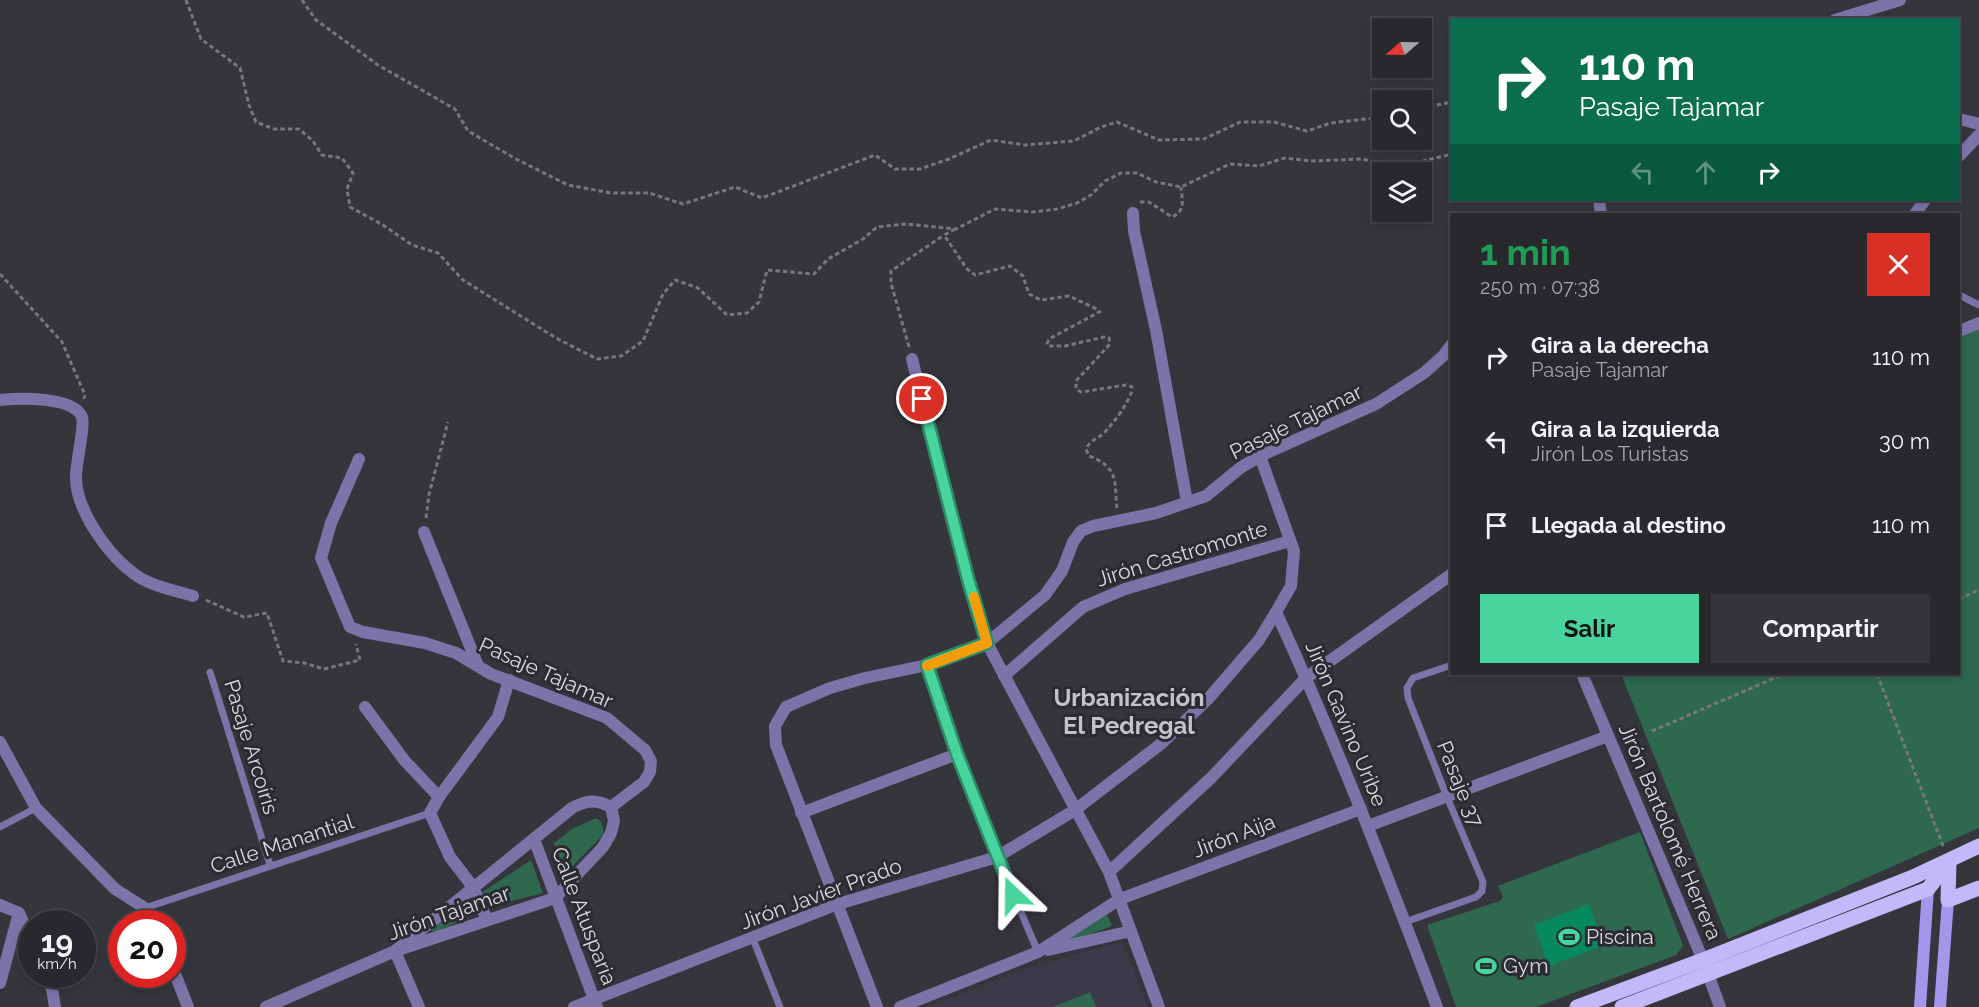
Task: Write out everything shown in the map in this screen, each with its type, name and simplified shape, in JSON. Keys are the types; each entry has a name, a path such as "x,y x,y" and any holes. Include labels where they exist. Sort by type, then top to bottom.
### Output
{"main road":[{"path":"1622,1007 1705,967 1979,846"},
{"path":"1920,1007 1928,889 1949,861"},
{"path":"1941,1007 1949,861"},
{"path":"1948,900 1979,888"},
{"path":"1577,1007 1705,967 1928,889"}],"street":[{"path":"1842,18 1900,0"},
{"path":"1960,119 1979,124"},
{"path":"1960,155 1979,135"},
{"path":"1133,213 1134,231 1156,330 1187,502"},
{"path":"1960,331 1979,323"},
{"name":"Pasaje Tajamar","path":"801,813 776,745 775,726 786,707 830,688 927,665 987,643 1045,595 1062,571 1081,531 1094,526 1156,513 1206,496 1240,468 1260,456 1376,404 1424,373 1450,347"},
{"path":"912,359 968,579 987,643 1109,872 1159,1007"},
{"path":"0,400 57,401 78,410 83,419 76,478 77,491 94,527 121,565 145,581 192,596"},
{"path":"1260,456 1294,551 1291,586 1276,612"},
{"path":"350,627 321,558 331,523 359,459"},
{"path":"424,532 478,666"},
{"name":"Jirón Castromonte","path":"1004,676 1083,607 1125,589 1290,541"},
{"path":"1109,872 1211,778 1306,678 1450,575"},
{"name":"Jirón Gavino Uribe","path":"1276,612 1368,826 1437,1007"},
{"name":"Jirón Javier Prado","path":"574,1007 596,1003 838,904 997,857 1076,810 1162,743 1208,699 1259,640 1276,612"},
{"name":"Pasaje Tajamar","path":"350,627 363,632 425,643 456,652 491,674 607,718 645,750 651,761 650,772 644,782 611,807"},
{"name":"Jirón Bartolomé Herrera","path":"1582,675 1720,1007"},
{"path":"487,920 473,887 450,856 430,813 439,797 498,717 509,680"},
{"path":"364,707 405,761 439,797"},
{"path":"1368,826 1608,736"},
{"path":"0,742 36,808 115,889 145,908"},
{"path":"878,1007 801,813 957,754"},
{"path":"419,1007 395,951 557,819 586,801 599,801 611,807"},
{"name":"Jirón Tajamar","path":"266,1007 395,951 555,898 603,847 611,833 614,821 611,807"},
{"name":"Jirón Aija","path":"1038,952 1120,899 1361,809"},
{"name":"Calle Atusparia","path":"534,839 596,1003"},
{"path":"0,905 18,913"},
{"path":"0,983 18,917"},
{"path":"900,1007 1038,952 1131,931"},
{"path":"52,988 56,1007"},
{"path":"181,988 188,1007"}],"lane":[{"path":"1960,296 1979,305"},
{"path":"927,665 957,754 997,857 1038,952"},
{"name":"Pasaje 37","path":"1405,922 1476,897 1482,891 1483,882 1408,698 1407,688 1413,678 1450,666"},
{"name":"Pasaje Arcoíris","path":"210,672 270,865"},
{"path":"0,827 36,808"},
{"name":"Calle Manantial","path":"145,908 430,813"},
{"path":"753,939 780,1007"}],"path":[{"path":"186,0 201,39 240,68 249,105 256,122 274,129 299,129 313,141 321,155 342,158 353,173 348,189 350,207 383,225 412,245 438,253 463,280 556,338 597,359 621,356 643,341 663,294 675,280 698,288 728,315 747,313 759,302 767,270 814,274 828,259 863,239 877,227 906,224 956,229"},
{"path":"302,0 316,20 378,65 455,109 468,131 516,159 568,185 611,193 649,193 683,204 735,187 762,198 875,155 895,169 920,169 991,140 1025,145 1074,141 1101,127 1117,122 1159,140 1204,139 1240,122 1274,122 1307,131 1331,123 1372,118"},
{"path":"1432,106 1450,102"},
{"path":"912,359 891,283 891,271 944,236 995,210 1033,212 1057,209 1077,203 1092,195 1105,181 1121,173 1137,173 1156,182 1180,187 1230,164 1259,166 1286,158 1311,161 1362,159 1399,167 1450,154"},
{"path":"1133,213 1140,202 1149,202 1172,217 1178,214 1182,208 1180,187"},
{"path":"944,236 967,269 975,275 1010,266 1023,276 1029,294 1041,300 1069,296 1101,311 1049,339 1047,344 1065,346 1104,337 1109,338 1110,344 1076,381 1076,389 1081,392 1126,385 1132,387 1130,397 1116,417 1102,434 1090,441 1086,449 1089,456 1101,461 1113,472 1118,522"},
{"path":"0,274 62,342 85,395 83,419"},
{"path":"424,532 429,494 448,423"},
{"path":"1960,599 1979,590"},
{"path":"192,596 244,617 267,612 283,661 304,663 324,669 360,660 350,627"},
{"path":"1653,731 1782,675"},
{"path":"1877,675 1949,861"}],"shaded area":[{"path":"1979,329 1979,828 1728,939 1621,675 1960,675 1960,337"},
{"path":"596,818 602,825 603,835 566,873 554,843 572,829"},
{"path":"1640,832 1683,946 1676,955 1536,1007 1456,1007 1427,925 1500,901 1503,897 1498,886"},
{"path":"531,860 543,893 489,907 481,893"},
{"path":"467,901 475,914 433,933 431,928"},
{"path":"1589,904 1604,945 1549,966 1534,925"},
{"path":"1106,913 1112,925 1110,927 1065,943 1063,938"},
{"path":"1122,942 1148,1007 928,1007 1037,965"},
{"path":"1090,992 1096,1007 1053,1007"}],"slow traffic":[{"path":"927,666 987,643 974,597"}],"place":[{"name":"Piscina","path":"1569,937"},
{"name":"Gym","path":"1486,966"}],"district":[{"name":"Urbanización El Pedregal","path":"1129,712"}],"route":[{"path":"922,399 968,579 987,643 927,665 957,754 1013,895"}]}
